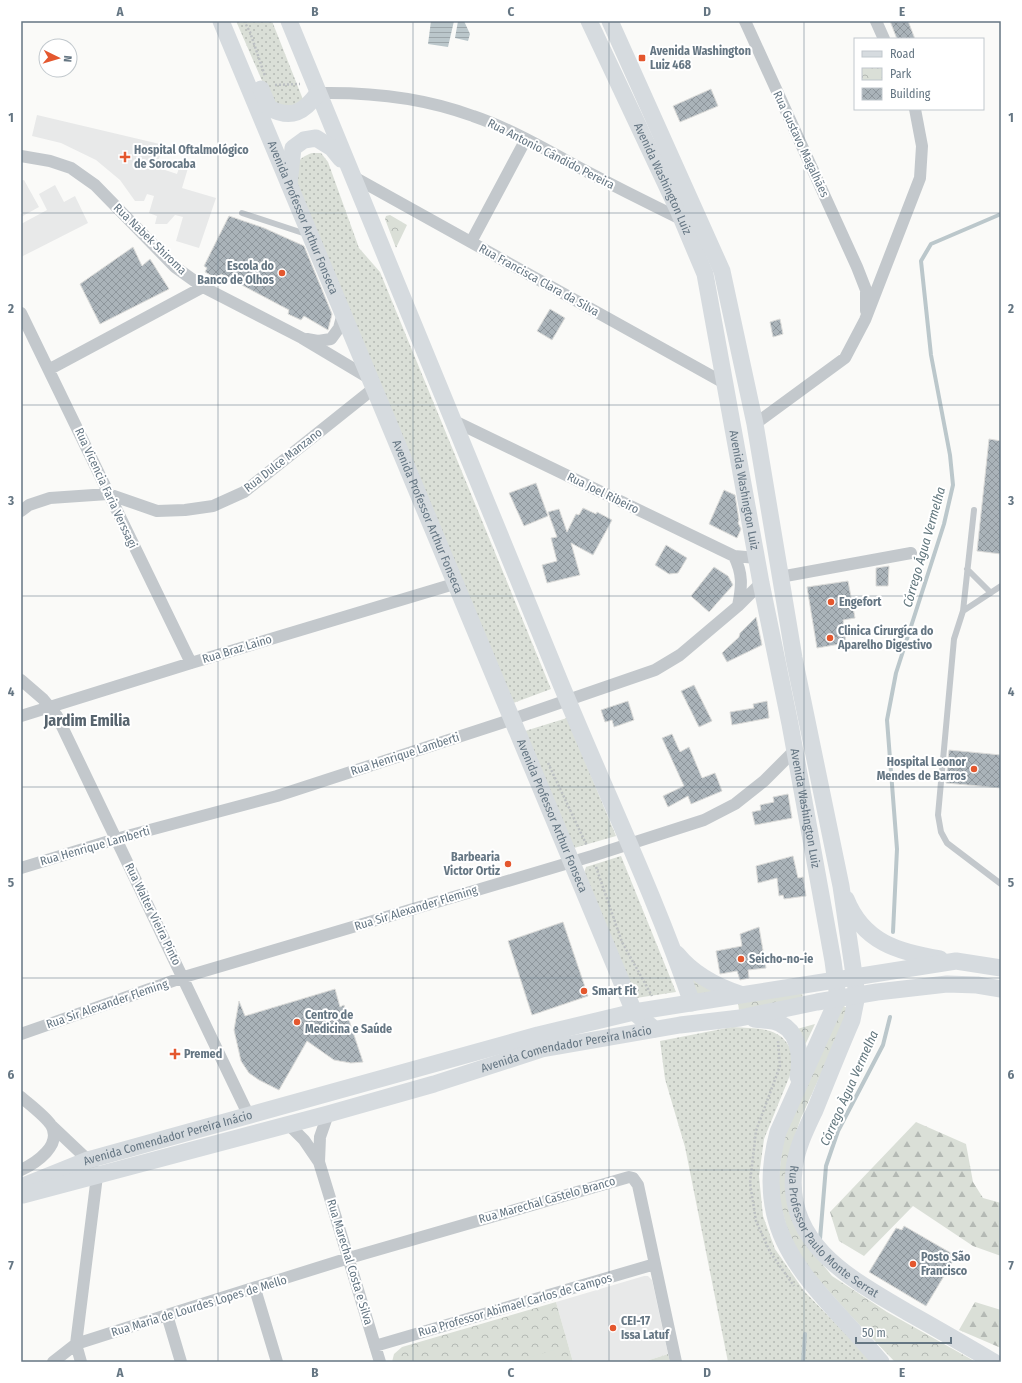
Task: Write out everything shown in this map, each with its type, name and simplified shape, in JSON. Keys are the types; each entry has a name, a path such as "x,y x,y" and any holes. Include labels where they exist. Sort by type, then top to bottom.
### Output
{"main road":[{"name":"Avenida Professor Arthur Fonseca","path":"221,21 454,584 572,861 634,1012"},
{"path":"227,21 240,39 269,108 280,114 295,114 309,105 318,93"},
{"path":"289,21 567,699 630,843 674,950 692,1003 689,1012 680,1025"},
{"name":"Avenida Washington Luiz","path":"589,21 683,220 705,274 761,583 836,980"},
{"name":"Avenida Washington Luiz","path":"610,21 722,271 755,424 794,658 841,886 854,977"},
{"path":"289,186 293,148 304,140 316,138 332,148 352,176"},
{"path":"841,886 850,910 864,928 883,943 909,954 956,961"},
{"path":"674,950 687,964 711,983 742,995"},
{"name":"Avenida Comendador Pereira Inácio","path":"22,1192 88,1160 248,1114 317,1097 538,1035 634,1012 956,961 1001,968"},
{"path":"854,977 857,995"},
{"path":"836,980 838,998 778,1132 772,1152 770,1191 773,1213 780,1236 800,1271 881,1362"},
{"name":"Avenida Comendador Pereira Inácio","path":"22,1192 98,1176 328,1114 434,1084 542,1049 654,1029 740,1018 857,995 947,984 977,985 1001,989"},
{"name":"Rua Professor Paulo Monte Serrat","path":"857,995 852,1020 797,1155 794,1170 794,1189 797,1208 804,1227 819,1250 834,1265 858,1283 994,1362"},
{"path":"634,1012 654,1029"},
{"path":"740,1018 774,1021 786,1027 794,1036 798,1046 800,1067 795,1095"},
{"path":"294,1123 302,1114 307,1105 317,1097"}],"street":[{"name":"Rua Gustavo Magalhães","path":"745,21 866,290 867,302 865,320"},
{"path":"876,21 884,38"},
{"name":"Rua Antonio Cândido Pereira","path":"318,93 355,92 439,105 473,116 526,139 581,169 683,220"},
{"path":"755,424 845,358 865,320 920,178 922,146 915,110"},
{"path":"471,242 526,139"},
{"name":"Rua Nabek Shiroma","path":"21,156 50,161 71,168 95,185 175,267 203,287 302,338 371,384"},
{"name":"Rua Francisca Clara da Silva","path":"352,176 726,384"},
{"path":"857,268 864,275 869,277 876,276 887,266"},
{"path":"50,369 203,287"},
{"name":"Rua Vicencia Faria Verssagi","path":"21,313 50,369 108,494 191,663"},
{"name":"Rua Nabek Shiroma","path":"302,338 318,341 331,339 339,328 343,313"},
{"name":"Rua Dulce Manzano","path":"21,511 29,505 50,498 108,494 157,511 185,510 213,506 244,492 371,384"},
{"name":"Rua Joel Ribeiro","path":"452,420 734,556 757,558"},
{"path":"780,578 911,553"},
{"path":"734,556 740,568 742,588 738,606"},
{"name":"Rua Henrique Lamberti","path":"21,868 116,839 277,796 512,719 655,670 680,655 738,606 761,583"},
{"name":"Rua Braz Laino","path":"21,716 454,584"},
{"name":"Rua Walter Vieira Pinto","path":"21,680 51,708 184,978 248,1114"},
{"name":"Rua Sir Alexander Fleming","path":"21,1034 184,978 592,856 704,820 735,804 764,781 794,752"},
{"path":"21,1097 88,1160 98,1176 76,1344 81,1362"},
{"name":"Rua Marechal Costa e Silva","path":"319,1162 320,1137 328,1114"},
{"name":"Rua Marechal Costa e Silva","path":"294,1123 319,1162 380,1362"},
{"path":"21,1170 33,1164 47,1151 53,1138 51,1125"},
{"name":"Rua Marechal Castelo Branco","path":"349,1258 629,1177 633,1178 638,1185 676,1362"},
{"name":"Rua Maria de Lourdes Lopes de Mello","path":"53,1362 76,1344 255,1289 349,1258"},
{"name":"Rua Professor Abimael Carlos de Campos","path":"375,1346 655,1264"},
{"path":"255,1289 278,1362"},
{"path":"167,1315 181,1362"}],"lane":[{"path":"242,213 310,236"},
{"path":"974,510 963,610 954,639 938,815 941,832 947,843 1001,884"},
{"path":"967,569 991,593"},
{"path":"963,610 1001,586"}],"path":[{"path":"244,21 250,32 266,79"},
{"path":"545,757 592,856 622,942 658,1007"},
{"path":"773,1036 779,1042 780,1066 756,1130 750,1183 756,1221 770,1252 787,1279 798,1290"}],"shaded area":[{"path":"431,21 454,21 448,47 428,44"},
{"path":"458,21 464,21 470,34 468,41 455,38"},
{"path":"37,115 164,145 156,167 177,174 180,165 188,168 182,188 216,198 199,248 176,241 183,217 175,215 167,224 155,224 157,216 149,213 154,196 147,194 144,201 135,201 120,180 96,160 61,143 32,136"},
{"path":"24,180 39,207 21,217 21,181"},
{"path":"55,185 64,202 75,196 88,223 21,257 21,224 47,210 39,194"},
{"name":"CEI-17 Issa Latuf","path":"648,1276 652,1280 668,1354 643,1362 573,1362 556,1302"}],"green space":[{"path":"236,21 272,21 304,102 295,109 273,106"},
{"path":"312,153 321,153 328,162 359,248 380,272 551,689 508,705 295,181 298,163 307,155"},
{"path":"390,215 407,225 396,248 385,219 386,216"},
{"path":"567,718 616,836 574,848 525,731"},
{"path":"621,856 676,992 636,998 584,873 586,867"},
{"path":"679,968 717,994 695,999"},
{"path":"802,993 803,1000 739,1010 738,1003"},
{"path":"842,1005 847,1008 848,1014 801,1118 792,1144 800,1236 832,1276 887,1312 976,1362 895,1362 809,1269 791,1243 777,1191 784,1134"},
{"path":"815,1024 805,1045 797,1029"},
{"path":"732,1027 754,1028 772,1032 780,1036 786,1042 791,1051 795,1063 764,1139 759,1176 763,1216 775,1249 804,1291 873,1362 728,1362 685,1147 665,1079 660,1041"},
{"path":"916,1122 966,1144 973,1182 983,1198 1001,1203 1001,1256 973,1246 913,1206 864,1256 839,1241 830,1212"},
{"path":"556,1302 573,1362 392,1362 394,1354 402,1347"},
{"path":"975,1302 1001,1310 1001,1348 959,1330"},
{"path":"553,1350 557,1362 515,1362"},
{"path":"668,1354 670,1362 643,1362"}],"building":[{"path":"890,21 908,21 915,38 897,38"},
{"path":"711,89 718,106 680,122 673,106"},
{"name":"Escola do Banco de Olhos","path":"229,216 264,228 304,246 332,314 328,330 304,316 301,320 288,314 289,310 221,274 218,279 205,272 207,268 204,266"},
{"path":"133,247 142,266 150,259 169,289 100,324 80,284"},
{"path":"550,309 565,318 552,340 537,331"},
{"path":"780,319 783,334 773,337 770,322"},
{"path":"989,439 1001,441 1001,554 977,551"},
{"path":"536,483 548,516 524,526 509,493"},
{"path":"724,490 735,495 739,520 738,523 741,529 737,538 709,524"},
{"path":"583,508 596,514 597,512 612,520 593,555 571,543 580,575 547,583 542,565 557,561 551,538 557,537 548,512 559,509 567,532 576,514 579,515"},
{"path":"666,545 687,558 678,573 669,574 655,565"},
{"path":"889,566 888,586 876,586 876,568"},
{"path":"714,567 728,576 733,585 709,612 691,596"},
{"name":"Engefort","path":"848,581 855,618 843,620 846,643 817,648 807,587"},
{"path":"756,617 762,645 727,662 722,653 739,637 740,633"},
{"path":"694,685 712,721 699,727 681,691"},
{"path":"628,701 634,720 614,727 612,720 605,722 601,710"},
{"path":"767,701 769,718 732,725 730,712 754,708 753,704"},
{"path":"672,734 680,752 689,747 702,778 715,773 722,791 691,804 688,796 668,807 663,796 684,786 662,738"},
{"name":"Hospital Leonor Mendes de Barros","path":"949,750 1001,755 1001,788 946,783"},
{"path":"788,794 792,818 755,825 752,812 761,810 760,805 774,802 773,797"},
{"path":"793,856 798,878 803,877 806,896 784,899 783,895 779,896 777,878 758,883 756,866"},
{"path":"563,922 588,996 532,1015 508,941"},
{"name":"Seicho-no-ie","path":"759,927 766,968 748,970 749,978 740,980 737,971 720,974 716,951 742,946 740,934"},
{"path":"335,989 340,1007 344,1005 363,1062 351,1063 334,1060 307,1041 279,1090 249,1073 241,1061 234,1030 239,1001 245,1016"},
{"name":"Posto São Francisco","path":"904,1226 956,1256 926,1306 869,1272 896,1228 902,1230"}],"waterway":[{"name":"Córrego Água Vermelha","path":"893,932 897,849 887,720 896,673 944,524 953,485 950,455 931,355 921,261 931,244 1001,214"},
{"name":"Córrego Àgua Vermelha","path":"820,1239 826,1166 838,1131 883,1045 890,1017"},
{"name":"Córrego Àgua Vermelha","path":"803,1362 805,1334"}],"place":[{"name":"Avenida Washington Luiz 468","path":"642,58"},
{"name":"Hospital Oftalmológico de Sorocaba","path":"125,157"},
{"name":"Escola do Banco de Olhos","path":"282,273"},
{"name":"Engefort","path":"831,602"},
{"name":"Clinica Cirurgíca do Aparelho Digestivo","path":"830,638"},
{"name":"Hospital Leonor Mendes de Barros","path":"974,769"},
{"name":"Barbearia Victor Ortiz","path":"508,864"},
{"name":"Seicho-no-ie","path":"741,959"},
{"name":"Smart Fit","path":"584,991"},
{"name":"Centro de Medicina e Saúde","path":"297,1022"},
{"name":"Premed","path":"175,1054"},
{"name":"Posto São Francisco","path":"913,1264"},
{"name":"CEI-17 Issa Latuf","path":"613,1328"}],"district":[{"name":"Jardim Emilia","path":"87,720"}]}
